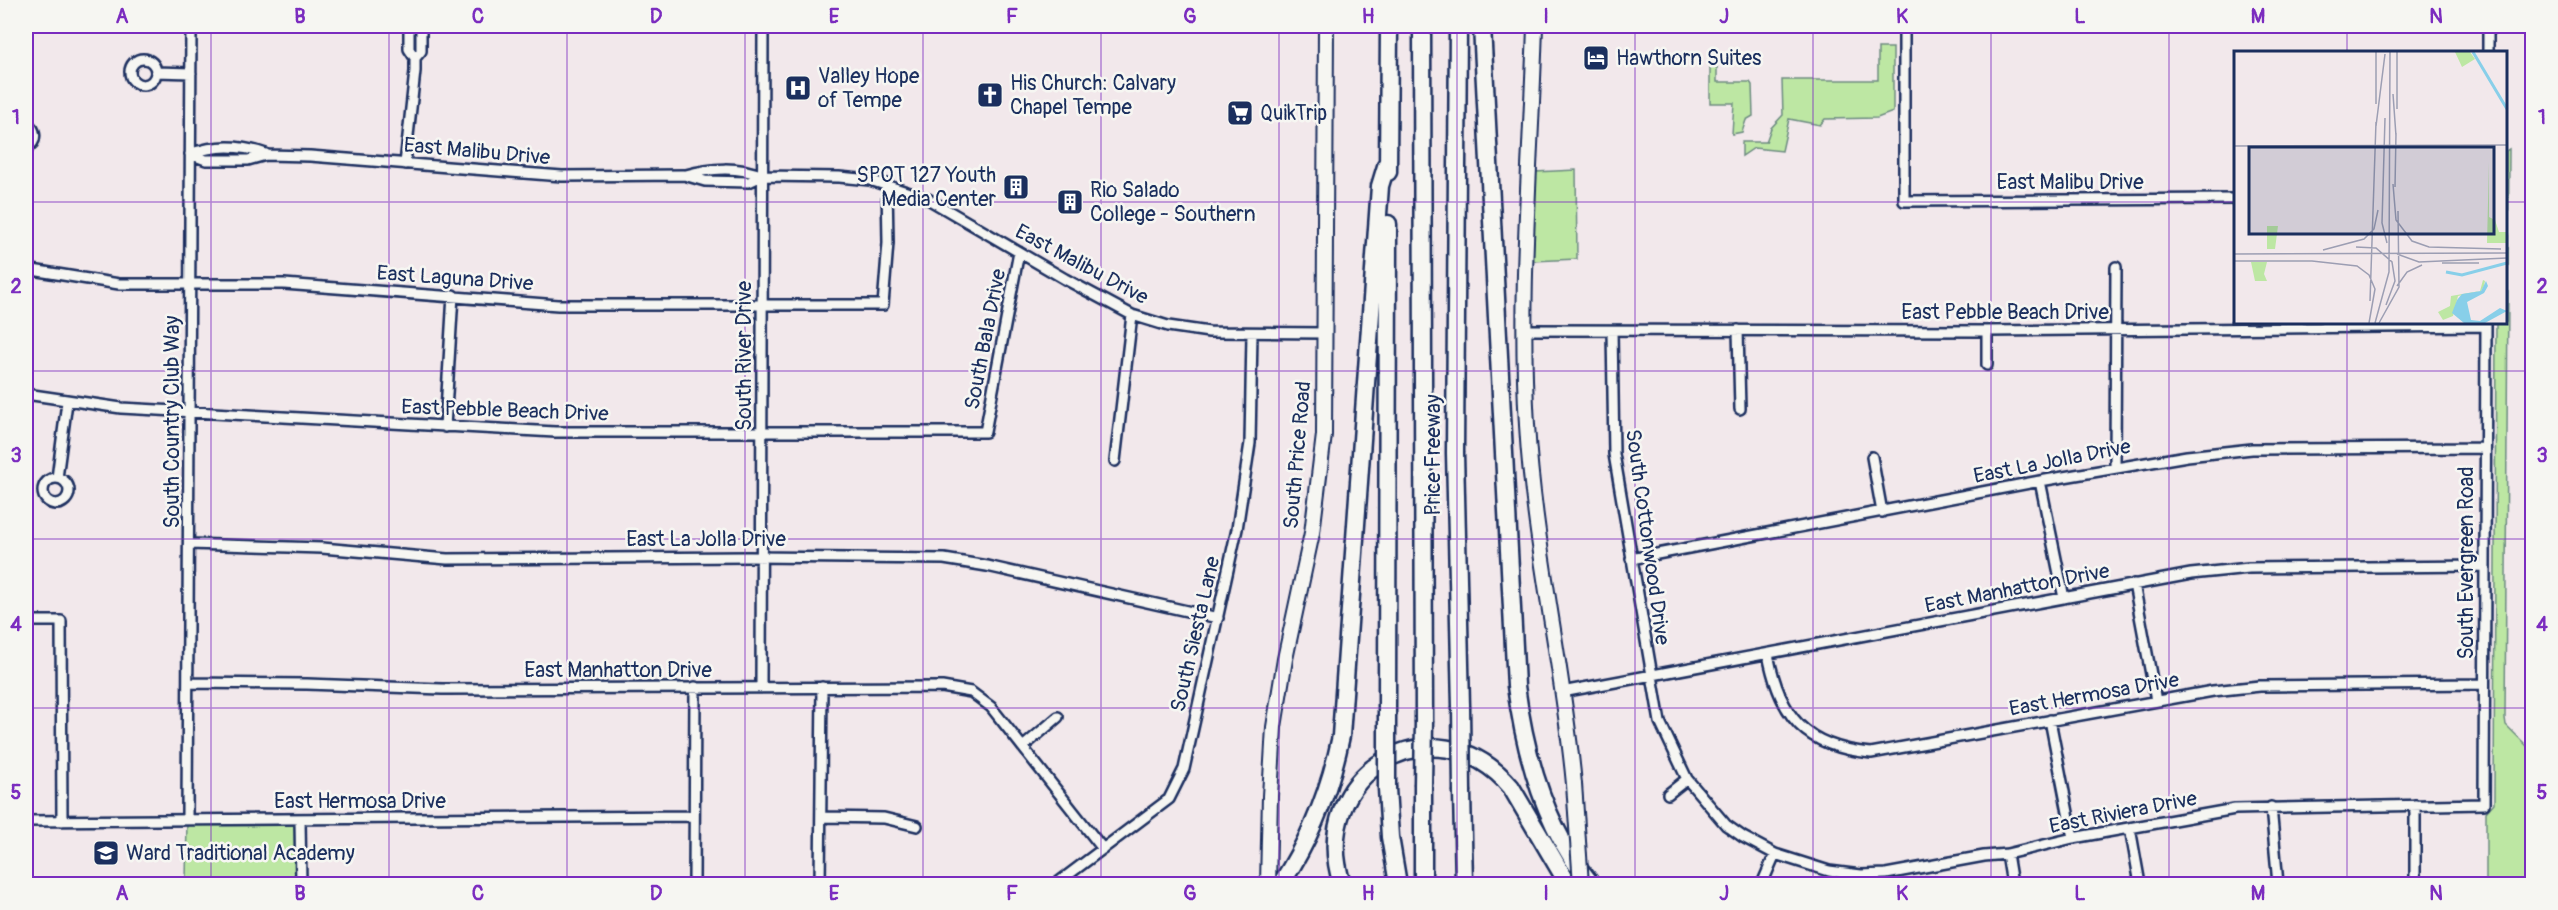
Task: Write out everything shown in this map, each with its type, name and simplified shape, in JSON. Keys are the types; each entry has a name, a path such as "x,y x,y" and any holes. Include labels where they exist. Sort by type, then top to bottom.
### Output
{"highway":[{"path":"1389,26 1387,788 1390,837 1398,885"},
{"name":"Price Freeway","path":"1422,26 1423,885"},
{"name":"Price Freeway","path":"1458,26 1455,453 1464,885"},
{"path":"1482,26 1513,638 1519,711 1531,763 1550,815 1592,885"},
{"path":"1281,885 1321,810 1333,774 1341,736 1380,186 1387,163"},
{"path":"1342,885 1337,868 1335,834 1339,816 1348,797 1378,763 1395,755 1428,747 1471,755 1501,776 1511,787 1568,885"}],"main road":[{"name":"South Price Road","path":"1269,885 1272,752 1280,684 1312,533 1322,466 1326,333 1326,26"},
{"path":"1535,26 1525,330 1526,408 1532,483 1574,784 1581,885"}],"street":[{"name":"South Country Club Way","path":"187,819 191,26"},
{"path":"409,26 409,49 415,58"},
{"path":"405,164 415,58 421,51 421,26"},
{"name":"South River Drive","path":"761,687 763,26"},
{"name":"East Malibu Drive","path":"1904,26 1904,201 2234,199"},
{"path":"2488,26 2488,51"},
{"path":"156,72 191,73"},
{"path":"26,123 32,128 35,136 32,144 26,148"},
{"name":"East Malibu Drive","path":"190,154 206,160 248,160 266,154 562,176 684,176 704,170 748,170 762,176 838,177 870,180 928,199 1132,315 1168,326 1209,332 1326,333"},
{"name":"East Laguna Drive","path":"26,269 119,284 284,284 558,304 884,304 888,243 887,184"},
{"name":"South Bala Drive","path":"985,432 1019,252"},
{"path":"2115,467 2116,267"},
{"path":"445,427 453,295"},
{"path":"1115,461 1132,315"},
{"name":"East Pebble Beach Drive","path":"1525,330 1987,331 2486,324"},
{"name":"South Evergreen Road","path":"2484,804 2486,324"},
{"path":"1738,330 1740,409"},
{"name":"South Cottonwood Drive","path":"1612,331 1614,454 1651,676"},
{"path":"1987,331 1987,365"},
{"name":"South Siesta Lane","path":"1056,885 1169,799 1184,769 1237,529 1250,443 1252,333"},
{"name":"East Pebble Beach Drive","path":"26,394 67,402 121,408 190,410 555,432 985,432"},
{"path":"57,478 67,402"},
{"name":"East La Jolla Drive","path":"1631,559 2115,467 2187,456 2252,449 2485,448"},
{"path":"1872,457 1882,512"},
{"path":"2040,481 2064,598"},
{"name":"East La Jolla Drive","path":"189,544 322,548 447,559 761,557 944,559 987,566 1218,618"},
{"name":"East Manhatton Drive","path":"1562,692 2192,574 2248,568 2484,566"},
{"path":"2134,584 2156,701"},
{"path":"26,621 61,621 62,821"},
{"name":"East Hermosa Drive","path":"1768,654 1774,683 1785,708 1803,729 1823,742 1845,751 1871,753 1905,749 2213,691 2260,686 2484,684"},
{"name":"East Riviera Drive","path":"1651,676 1660,722 1687,779 1726,825 1775,854 1829,871 1861,875 1886,873 2007,854 2073,838 2235,809 2484,804"},
{"name":"East Manhatton Drive","path":"189,683 307,684 442,690 942,687 971,692 991,707 1102,849"},
{"path":"694,885 695,687"},
{"path":"820,885 822,687"},
{"path":"1023,747 1058,717"},
{"path":"2050,720 2073,838"},
{"path":"1668,794 1687,779"},
{"path":"2415,805 2415,885"},
{"path":"2271,807 2278,885"},
{"name":"East Hermosa Drive","path":"26,821 694,816"},
{"path":"822,817 884,818 916,826"},
{"path":"300,820 301,885"},
{"path":"2130,828 2140,885"},
{"path":"1762,885 1775,854"},
{"path":"2007,854 2012,885"},
{"path":"1886,873 1887,885"}],"green space":[{"path":"1878,48 1893,48 1893,112 1877,118 1825,119 1820,125 1789,119 1782,151 1754,148 1742,156 1742,142 1766,142 1771,128 1783,115 1782,80 1878,80"},
{"path":"1710,67 1717,67 1717,82 1750,82 1752,85 1753,116 1746,120 1742,132 1732,134 1734,103 1710,103"},
{"path":"2509,149 2505,718 2506,725 2532,751 2532,884 2486,884 2486,812 2494,803 2496,324 2507,324 2507,150"},
{"path":"1576,170 1577,259 1533,261 1535,172"},
{"path":"187,819 300,820 300,884 186,884"}],"place":[{"name":"Hawthorn Suites","path":"1596,58"},
{"name":"Valley Hope of Tempe","path":"798,88"},
{"name":"His Church: Calvary Chapel Tempe","path":"990,95"},
{"name":"QuikTrip","path":"1240,113"},
{"name":"SPOT 127 Youth Media Center","path":"1016,187"},
{"name":"Rio Salado College - Southern","path":"1070,202"},
{"name":"Ward Traditional Academy","path":"106,853"}]}
